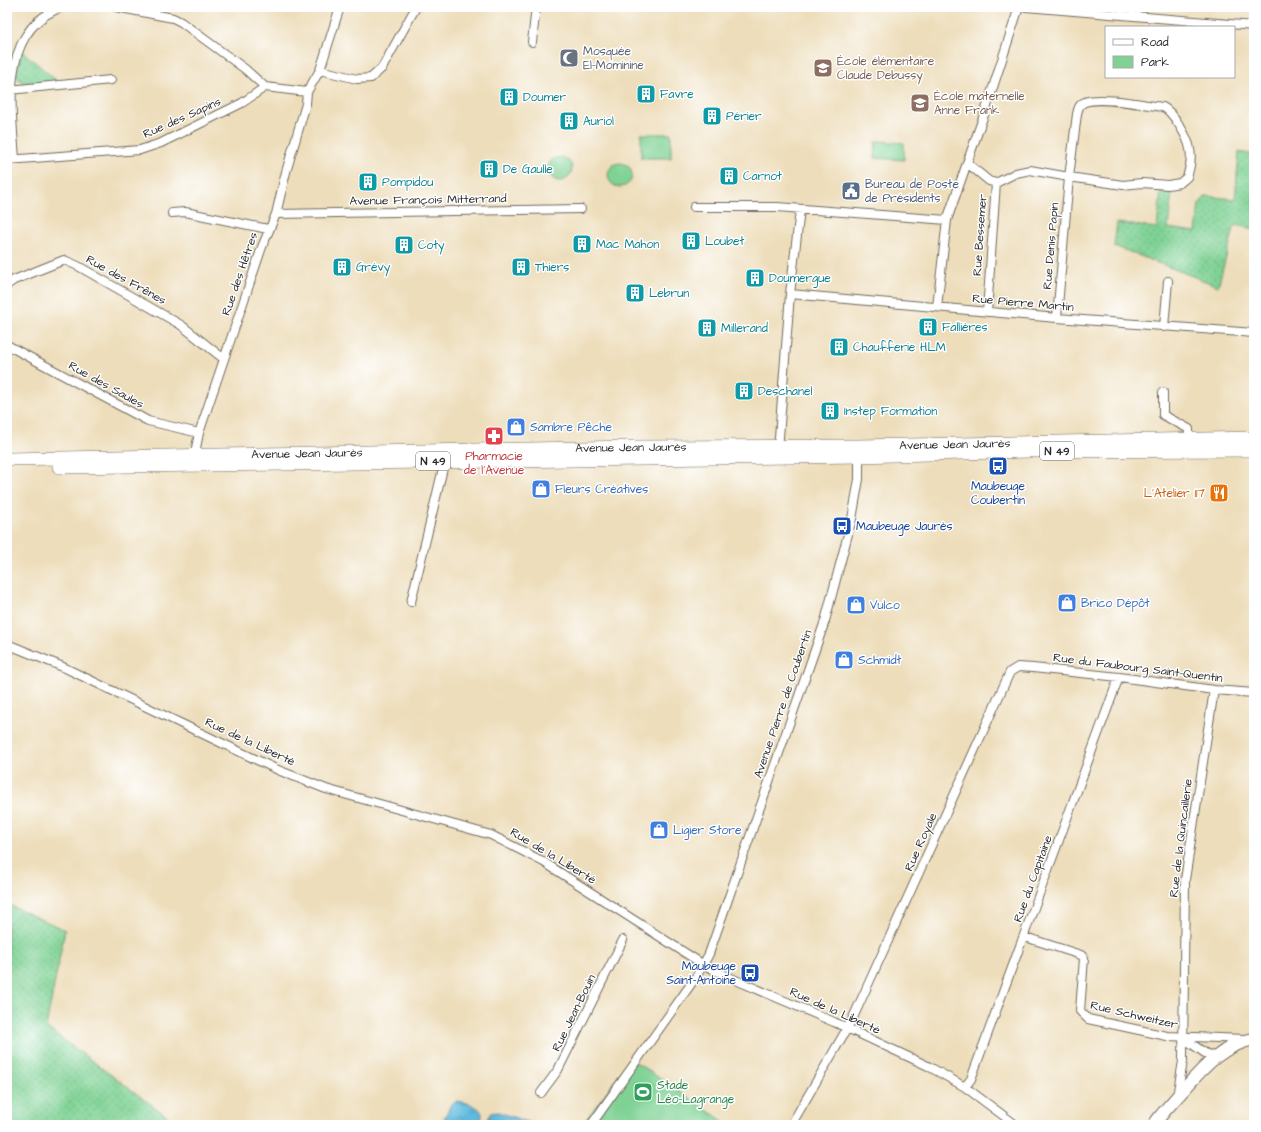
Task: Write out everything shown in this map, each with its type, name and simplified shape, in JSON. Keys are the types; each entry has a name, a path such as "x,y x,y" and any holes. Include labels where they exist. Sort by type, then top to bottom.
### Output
{"main road":[{"name":"Avenue Jean Jaurès","path":"859,451 1254,438"},
{"name":"Avenue Jean Jaurès","path":"7,468 194,460 532,454 778,451 1254,450"},
{"name":"Avenue Jean Jaurès","path":"7,459 445,460 532,454"},
{"path":"1154,1125 1162,1111 1177,1097 1196,1075 1216,1057 1230,1048 1253,1039"},
{"path":"1164,1125 1172,1111 1177,1097"}],"street":[{"path":"11,160 8,89 10,67 19,41 34,22 52,10 62,7"},
{"path":"116,7 173,18 181,22 245,69 265,87 308,92"},
{"name":"Rue des Hêtres","path":"194,460 199,433 268,229 276,214 308,92 320,70 340,7"},
{"path":"320,70 357,79 372,78 382,68 416,7"},
{"path":"532,42 536,7"},
{"path":"937,307 947,220 986,110 1019,7"},
{"path":"1026,7 1254,26"},
{"path":"8,89 111,80"},
{"name":"Rue des Sapins","path":"11,160 140,150 161,143 242,103 265,87"},
{"path":"967,162 989,181 996,183 1016,173 1030,170 1069,177 1123,185 1142,183 1168,185 1180,183 1187,177 1190,166 1190,148 1172,114 1163,106 1096,100 1084,102 1079,106 1077,114 1069,177"},
{"name":"Rue Denis Papin","path":"1057,318 1069,177"},
{"name":"Rue Bessemer","path":"987,312 996,183"},
{"path":"694,208 764,207 947,220"},
{"name":"Avenue François Mitterrand","path":"276,214 581,209"},
{"path":"778,451 790,294 800,210"},
{"path":"172,213 185,212 268,229"},
{"name":"Rue des Frênes","path":"10,283 64,260 78,266 181,325 224,359"},
{"path":"7,274 10,283"},
{"path":"1164,327 1168,281"},
{"name":"Rue Pierre Martin","path":"790,294 1164,327 1254,333"},
{"name":"Rue des Saules","path":"7,345 148,421 199,433"},
{"path":"1163,392 1163,415 1189,429 1189,440"},
{"name":"Avenue Pierre de Coubertin","path":"591,1125 704,965 825,621 852,519 859,479 859,451"},
{"path":"411,602 445,460"},
{"name":"Rue de la Liberté","path":"7,644 63,667 278,770 314,784 497,838 542,861 704,965 928,1066 965,1087 1016,1125"},
{"name":"Rue du Faubourg Saint-Quentin","path":"1018,667 1119,676 1214,690 1254,693"},
{"name":"Rue Royale","path":"791,1125 847,1029 1010,672 1018,667"},
{"name":"Rue du Capitaine","path":"965,1087 971,1079 1025,937 1119,676"},
{"name":"Rue de la Quincaillerie","path":"1177,1097 1183,1061 1185,880 1214,690"},
{"name":"Rue Schweitzer","path":"1025,937 1080,955 1084,958 1080,1012 1083,1016 1146,1032 1183,1038"},
{"name":"Rue Jean-Bouin","path":"541,1093 558,1070 623,940"},
{"path":"1183,1038 1192,1036 1224,1039 1253,1039"},
{"path":"1183,1038 1205,1053 1216,1057"}],"green space":[{"path":"22,51 58,82 22,83 16,75"},
{"path":"641,134 671,134 671,158 641,158"},
{"path":"876,142 904,143 904,160 875,158"},
{"path":"1239,152 1254,155 1254,229 1235,225 1218,286 1114,246 1117,223 1157,228 1161,190 1172,192 1168,228 1196,232 1199,204 1206,196 1235,199"},
{"path":"560,157 569,160 572,169 569,178 560,181 551,178 548,169 551,160"},
{"path":"620,163 625,164 631,170 631,180 625,186 620,187 615,186 609,180 608,175 609,170 615,164"},
{"path":"7,904 65,930 46,1027 179,1125 7,1125"},
{"name":"Stade Léo-Lagrange","path":"631,1059 729,1125 582,1125"}],"water":[{"path":"458,1101 472,1105 479,1109 482,1114 481,1124 485,1125 441,1125 451,1104"},
{"path":"498,1112 537,1125 485,1125 491,1113"}],"place":[{"name":"Mosquée El-Mominine","path":"569,58"},
{"name":"École élémentaire Claude Debussy","path":"823,68"},
{"name":"Favre","path":"646,94"},
{"name":"Doumer","path":"509,97"},
{"name":"École maternelle Anne Frank","path":"920,103"},
{"name":"Périer","path":"712,116"},
{"name":"Auriol","path":"569,121"},
{"name":"De Gaulle","path":"489,169"},
{"name":"Carnot","path":"729,176"},
{"name":"Pompidou","path":"368,182"},
{"name":"Bureau de Poste de Présidents","path":"851,191"},
{"name":"Loubet","path":"691,241"},
{"name":"Mac Mahon","path":"582,244"},
{"name":"Coty","path":"404,245"},
{"name":"Grévy","path":"342,267"},
{"name":"Thiers","path":"521,267"},
{"name":"Doumergue","path":"755,278"},
{"name":"Lebrun","path":"635,293"},
{"name":"Fallières","path":"928,327"},
{"name":"Millerand","path":"707,328"},
{"name":"Chaufferie HLM","path":"839,347"},
{"name":"Deschanel","path":"744,391"},
{"name":"Instep Formation","path":"830,411"},
{"name":"Sambre Pêche","path":"516,427"},
{"name":"Pharmacie de l'Avenue","path":"494,436"},
{"name":"Maubeuge Coubertin","path":"998,466"},
{"name":"Fleurs Créatives","path":"541,489"},
{"name":"L'Atelier 117","path":"1219,493"},
{"name":"Maubeuge Jaurès","path":"842,526"},
{"name":"Brico Dépôt","path":"1067,603"},
{"name":"Vulco","path":"856,605"},
{"name":"Schmidt","path":"844,660"},
{"name":"Ligier Store","path":"659,830"},
{"name":"Maubeuge Saint-Antoine","path":"750,973"},
{"name":"Stade Léo-Lagrange","path":"643,1092"}]}
